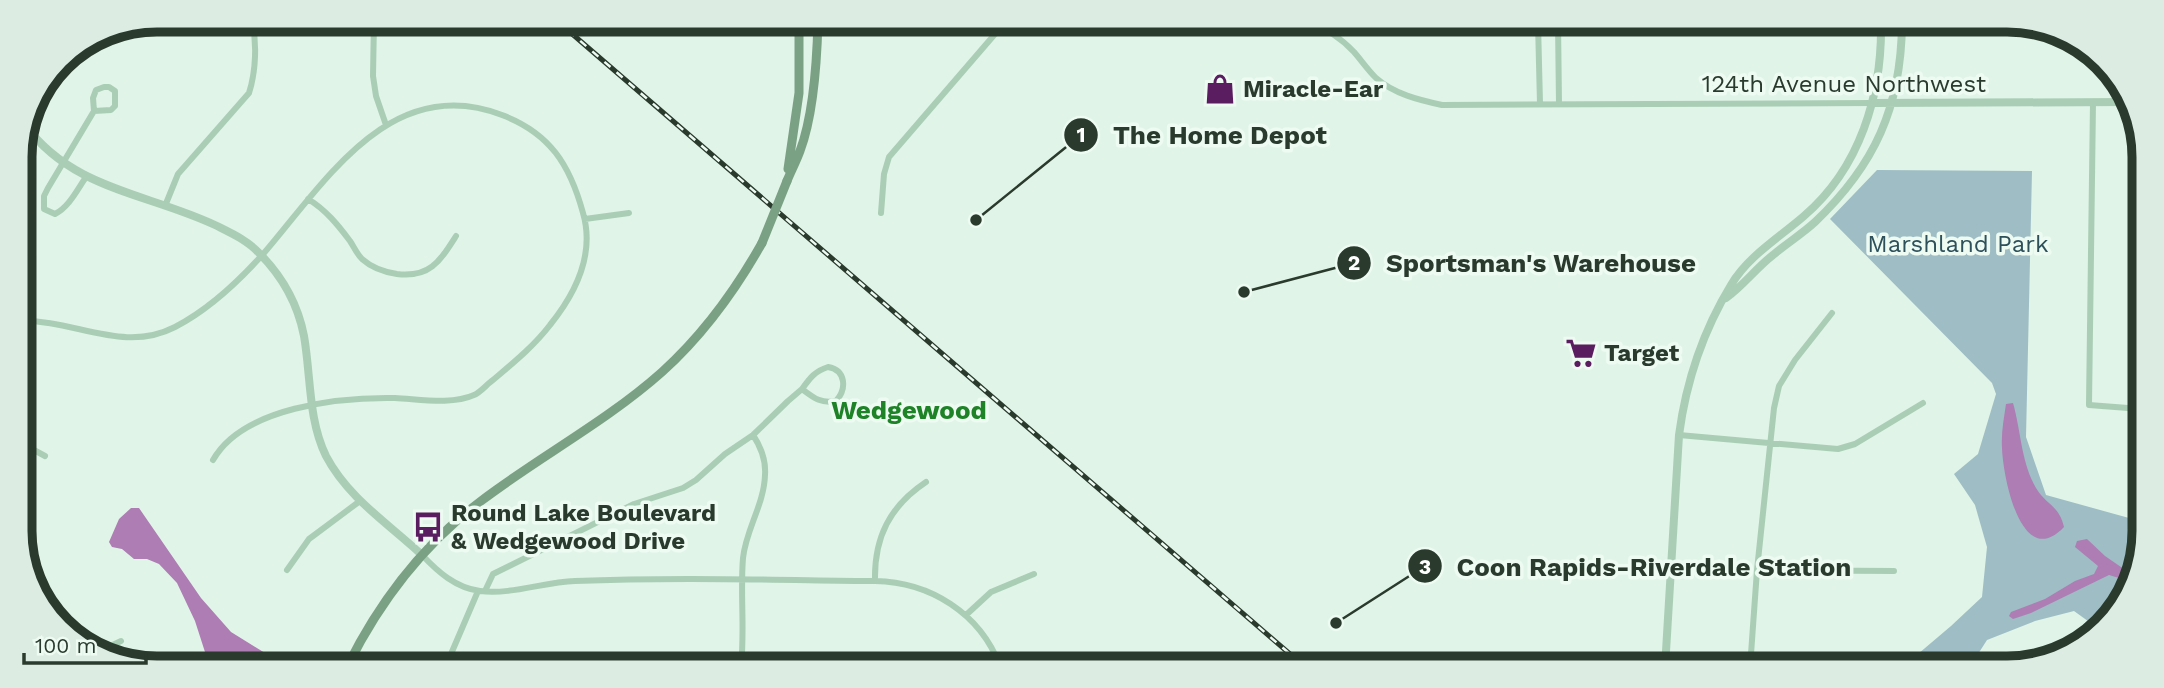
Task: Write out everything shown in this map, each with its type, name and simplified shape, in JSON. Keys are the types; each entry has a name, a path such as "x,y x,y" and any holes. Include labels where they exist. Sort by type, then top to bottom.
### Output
{"main road":[{"path":"787,181 799,93 799,32"},
{"path":"353,656 386,599 422,555 480,502 631,397 659,374 709,322 762,243 801,150 817,57 818,32"}],"street":[{"path":"165,206 178,174 249,93 255,57 253,32"},
{"path":"374,32 373,76 376,96 386,125"},
{"path":"881,213 884,174 889,157 998,32"},
{"path":"1329,32 1353,51 1376,78 1398,92 1443,105 1540,104 1538,32"},
{"path":"1558,32 1559,104"},
{"path":"1666,656 1679,435 1682,408 1694,363 1731,284 1755,257 1807,214 1838,178 1861,136 1873,103 1881,57 1881,32"},
{"path":"1723,299 1738,290 1761,264 1814,223 1851,184 1878,141 1893,103 1901,62 1902,32"},
{"path":"86,177 67,206 55,214 44,209 44,196 94,111 93,98 96,90 109,86 115,91 115,106 111,110 94,111"},
{"path":"2093,102 2090,405 2132,408"},
{"name":"124th Avenue Northwest","path":"1540,104 2120,102"},
{"path":"32,322 98,335 128,338 148,337 173,328 197,314 222,294 262,256 308,199 364,139 386,125 421,110 455,106 489,110 523,124 548,142 567,168 585,219 585,261 579,280 551,325 528,349 475,394 458,399 358,398 294,408 276,413 236,434 220,448 214,460"},
{"path":"34,135 63,163 86,177 202,219 237,236 262,256 286,287 299,317 304,336 312,406 320,442 327,458 360,501 451,580 481,591 514,590 574,581 900,583 944,599 966,615 984,636 995,656"},
{"path":"308,199 324,209 360,258 385,272 414,275 426,271 441,260 456,236"},
{"path":"585,219 629,212"},
{"path":"1751,656 1769,444 1779,386 1813,335 1832,313"},
{"path":"451,656 481,591 493,574 635,504 683,488 696,480 725,454 752,435 802,389 818,370 834,368 844,382 843,394 836,401 827,403 816,400 802,389"},
{"path":"1679,435 1838,449 1855,444 1923,404"},
{"path":"741,656 743,556 763,498 765,474 763,455 752,435"},
{"path":"32,449 45,456"},
{"path":"875,581 874,563 888,520 902,500 926,482"},
{"path":"287,570 309,539 360,501"},
{"path":"1757,570 1894,570"},
{"path":"966,615 991,592 1034,574"},
{"path":"109,647 121,641"}],"green space":[{"name":"Marshland Park","path":"1877,170 2032,171 2026,437 2046,495 2129,518 2132,509 2131,548 2123,579 2116,594 2091,624 2074,611 2035,621 1987,640 1977,656 1916,656 1982,597 1987,547 1975,505 1954,474 1978,454 1996,394 1992,383 1830,219"}],"shaded area":[{"path":"2013,403 2031,478 2040,494 2056,509 2064,527 2049,538 2036,538 2026,529 2017,515 2011,497 2003,461 2002,437 2006,404"},
{"path":"131,508 139,508 201,598 231,632 270,656 209,656 177,583 159,564 147,559 134,559 122,549 112,547 109,542 119,519"},
{"path":"2087,539 2126,570 2122,580 2109,575 2031,613 2013,619 2009,616 2011,612 2045,599 2075,581 2094,574 2098,566 2075,547 2077,541"}],"railway":[{"path":"570,32 1292,656"}],"place":[{"name":"Miracle-Ear","path":"1220,89"},
{"name":"The Home Depot","path":"976,220"},
{"name":"Sportsman's Warehouse","path":"1244,292"},
{"name":"Target","path":"1581,353"},
{"name":"Round Lake Boulevard & Wedgewood Drive","path":"428,527"},
{"name":"Coon Rapids-Riverdale Station","path":"1336,623"}],"district":[{"name":"Wedgewood","path":"909,410"}]}
